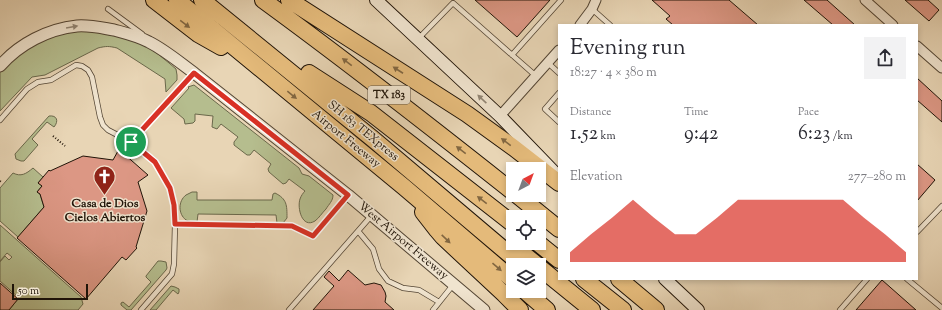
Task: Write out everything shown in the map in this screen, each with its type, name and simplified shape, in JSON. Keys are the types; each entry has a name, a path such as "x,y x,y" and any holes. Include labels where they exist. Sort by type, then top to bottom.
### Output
{"highway":[{"path":"154,0 198,34 262,71"},
{"name":"Airport Freeway","path":"177,0 404,187 506,274"},
{"name":"SH 183 TEXpress","path":"202,0 374,139 514,258"},
{"name":"SH 183 TEXpress","path":"219,0 340,98 529,258"},
{"name":"TX 183","path":"263,0 506,187"},
{"path":"289,0 467,114 558,182"},
{"path":"310,73 371,113 506,219"},
{"path":"404,187 437,230 520,310"},
{"path":"526,202 558,228"},
{"path":"546,249 558,259"},
{"name":"SH 183 TEXpress","path":"546,273 592,310"},
{"path":"585,280 623,310"},
{"path":"620,280 656,310"},
{"path":"546,285 577,310"},
{"path":"533,298 547,310"}],"main road":[{"path":"376,0 500,116 558,175"},
{"path":"666,280 698,310"}],"street":[{"path":"865,0 893,24"},
{"path":"581,24 594,4"},
{"name":"West Airport Freeway","path":"0,66 25,44 59,30 77,26 98,27 122,32 148,42 170,55 194,73 348,195 484,310"},
{"path":"918,47 942,68"},
{"path":"500,116 558,51"}],"lane":[{"path":"512,55 561,0"},
{"path":"418,39 451,2 536,76"},
{"path":"594,4 609,24"},
{"path":"108,9 142,34 148,42"},
{"path":"548,63 558,72"},
{"path":"0,120 27,89 38,82 51,80 76,66 82,66 88,70 92,77 100,118 103,125 108,130 131,142 155,162 170,188 174,205 174,264 172,274 141,310"},
{"path":"131,142 194,73"},
{"path":"558,94 545,109 558,121"},
{"path":"175,224 292,226 313,236 348,195"},
{"path":"918,231 942,206"},
{"path":"289,310 372,215"},
{"path":"358,231 373,249 379,269 388,280 403,288 419,290 439,302"},
{"path":"840,310 866,280"},
{"path":"908,280 942,308"},
{"path":"433,310 454,284"}],"path":[{"path":"53,136 65,146"}],"green space":[{"path":"84,30 131,39 148,46 176,69 177,80 166,92 165,79 117,48 103,47 98,48 45,75 32,77 0,111 0,71 27,48 46,37"},
{"path":"194,85 299,168 302,174 309,176 333,195 331,202 315,221 310,223 307,222 304,220 300,212 299,203 305,191 289,179 283,184 269,172 268,169 271,164 254,150 250,155 247,155 234,145 234,142 238,137 221,124 217,129 212,127 213,116 195,114 195,121 193,123 185,124 184,119 171,108 189,88 188,87"},
{"path":"49,116 54,116 57,121 54,127 47,122 32,139 38,145 24,161 16,159 15,154"},
{"path":"33,168 43,177 38,183 42,186 37,192 40,194 44,207 18,237 0,221 0,188 13,173 19,175 23,174"},
{"path":"192,192 197,192 197,200 272,200 273,194 275,193 279,195 286,203 287,218 283,223 279,224 277,223 276,215 198,214 197,222 195,223 186,220 180,211 180,204 183,198"},
{"path":"0,225 81,297 83,304 78,310 9,310 19,298 0,281 0,262 5,256 9,260 12,257 7,253 0,261"},
{"path":"158,261 166,262 166,270 131,310 127,310 121,305 121,303 123,302 129,307 151,282 146,276"},
{"path":"171,286 179,289 178,294 173,290 156,310 150,310"}],"building":[{"path":"475,0 550,0 517,37"},
{"path":"652,0 729,0 757,24 672,24 666,19 670,16"},
{"path":"804,0 827,0 854,24 832,24"},
{"path":"905,0 928,0 939,10 929,21"},
{"path":"918,79 942,101 942,122 918,101"},
{"path":"118,151 123,153 148,175 138,182 147,211 136,247 137,248 126,260 122,257 86,299 17,238 44,207 40,194 37,192 42,186 38,183 49,170 50,171 83,156 113,160"},
{"path":"918,165 935,180 918,200"},
{"path":"348,270 365,285 374,283 381,285 386,296 385,302 394,310 313,310 334,286 324,277 329,271 339,281"},
{"path":"882,280 916,310 856,310"},
{"path":"0,283 18,299 9,310 0,310"}],"place":[{"name":"Casa de Dios Cielos Abiertos","path":"105,196"}],"route":[{"path":"194,73 348,195 313,236 292,226 175,224 174,205 170,188 155,162 131,142 194,73"}]}
